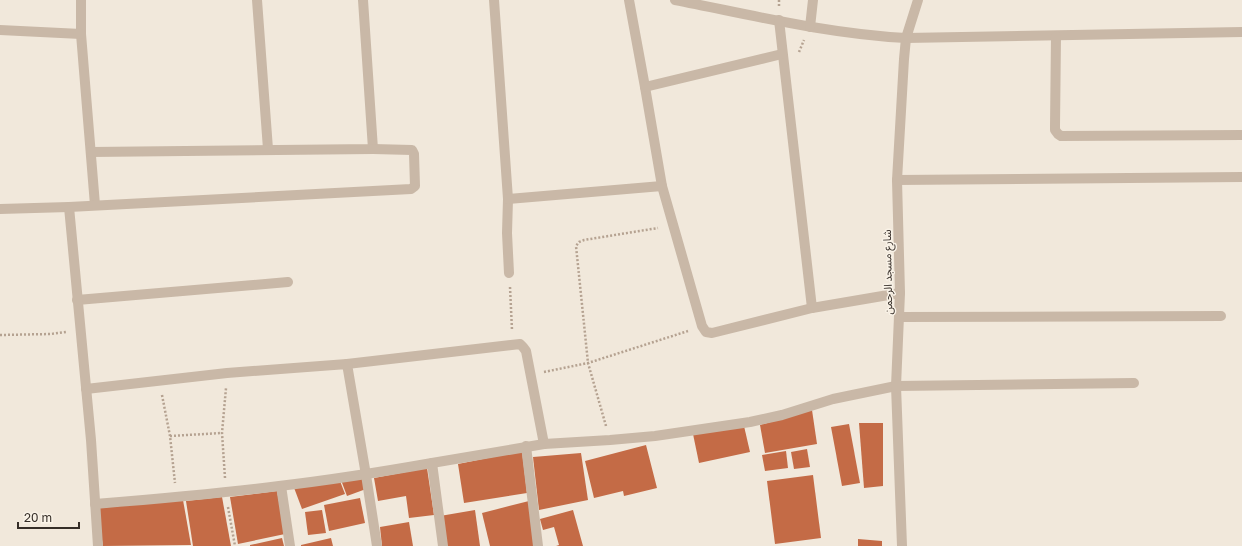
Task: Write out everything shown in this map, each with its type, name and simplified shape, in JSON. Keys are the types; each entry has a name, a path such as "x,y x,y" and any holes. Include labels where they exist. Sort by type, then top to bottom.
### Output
{"street":[{"path":"81,0 82,34 95,206"},
{"path":"257,0 268,149"},
{"path":"363,0 373,149"},
{"path":"494,0 508,199 507,233 510,273"},
{"path":"629,0 662,186 672,226 702,326 706,332 712,333 812,308 900,293"},
{"path":"675,0 810,27 855,34 906,38 1242,32"},
{"path":"810,27 813,0"},
{"name":"شارع مسجد الرحمن","path":"902,546 896,386 900,293 897,180 906,38 918,0"},
{"path":"779,20 812,308"},
{"path":"0,30 82,34"},
{"path":"1056,36 1055,130 1061,136 1242,135"},
{"path":"645,87 782,54"},
{"path":"0,209 95,206 411,189 415,186 414,154 412,150 268,149 91,152"},
{"path":"897,180 1242,177"},
{"path":"508,199 662,186"},
{"path":"69,207 86,389 98,546"},
{"path":"77,300 288,282"},
{"path":"899,317 1221,316"},
{"path":"86,389 227,373 347,364 520,344 526,351 544,444"},
{"path":"347,364 366,475 376,546"},
{"path":"95,504 226,492 366,475 526,446 655,436 750,422 782,415 833,399 896,386 1134,383"},
{"path":"526,446 538,546"},
{"path":"432,463 443,546"},
{"path":"281,486 290,546"}],"path":[{"path":"610,440 588,363 576,246 579,242 584,240 672,226"},
{"path":"510,273 512,344"},
{"path":"530,374 588,363 702,326"},
{"path":"0,335 51,334 80,330"},
{"path":"227,373 222,433 226,492 235,546"},
{"path":"159,381 170,436 177,497"},
{"path":"170,436 222,433"}],"building":[{"path":"812,410 817,444 765,453 760,425"},
{"path":"859,423 883,423 883,486 864,488"},
{"path":"849,424 860,483 842,486 831,427"},
{"path":"744,426 750,452 699,463 693,434"},
{"path":"646,445 657,488 624,496 623,491 594,498 585,461"},
{"path":"807,449 810,467 794,469 791,452"},
{"path":"522,451 527,493 464,503 458,464"},
{"path":"786,451 788,468 765,471 762,455"},
{"path":"581,453 588,500 539,510 533,457"},
{"path":"427,468 434,515 409,518 406,496 378,501 374,478"},
{"path":"813,475 821,538 775,544 767,481"},
{"path":"364,477 366,489 347,496 341,480"},
{"path":"340,481 345,494 302,509 293,485"},
{"path":"277,491 285,534 238,544 230,497"},
{"path":"222,497 231,546 193,546 186,501"},
{"path":"360,498 365,523 329,531 324,505"},
{"path":"183,500 191,545 103,546 99,521 99,508"},
{"path":"529,501 534,546 490,546 482,513"},
{"path":"322,510 326,533 308,535 305,512"},
{"path":"475,510 480,546 445,546 440,516"},
{"path":"573,510 583,546 556,546 559,545 554,527 543,530 540,519"},
{"path":"409,522 413,546 382,546 380,527"},
{"path":"282,538 284,546 250,546 250,545"},
{"path":"331,538 333,546 301,546 301,545"},
{"path":"858,539 882,541 882,546 858,546"}]}
